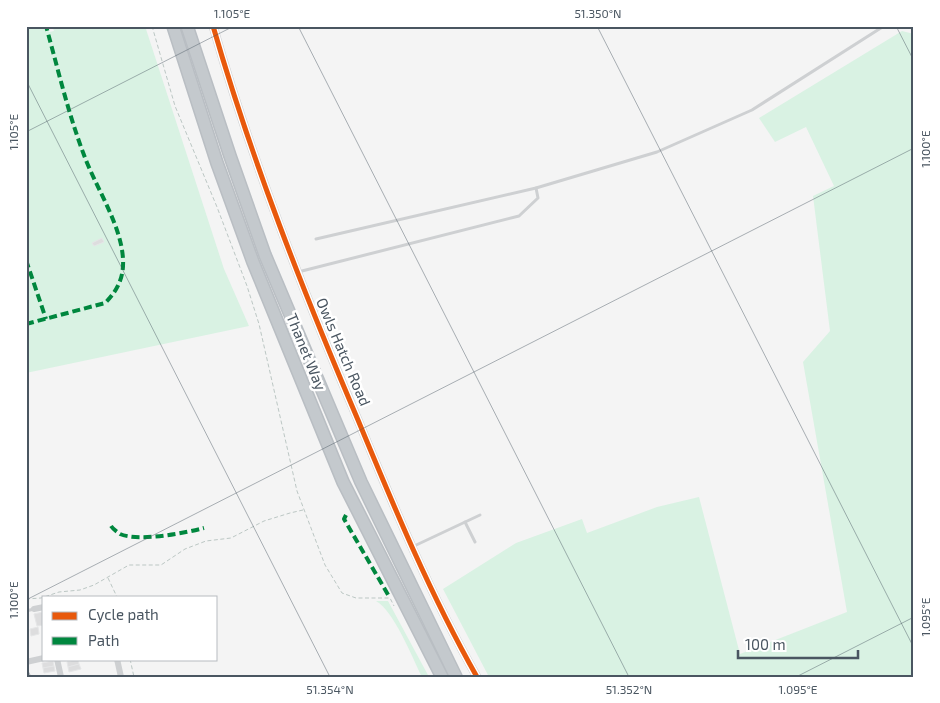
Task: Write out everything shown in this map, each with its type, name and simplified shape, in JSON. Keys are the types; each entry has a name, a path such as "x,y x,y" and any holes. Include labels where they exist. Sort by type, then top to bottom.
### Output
{"highway":[{"name":"Thanet Way","path":"173,26 214,154 253,262 336,465 442,677"},
{"name":"Thanet Way","path":"187,26 230,156 269,264 361,482 456,677"}],"street":[{"name":"Owls Hatch Road","path":"213,26 254,156 297,272 411,547 476,677"},
{"path":"34,609 42,607"},
{"path":"26,662 42,658"},
{"path":"57,660 61,677"},
{"path":"117,660 121,677"}],"lane":[{"path":"316,239 536,188 657,152 752,110 884,26"},
{"path":"297,272 519,216 538,198 536,188"},
{"path":"411,547 480,515"},
{"path":"465,522 475,542"},
{"path":"26,611 34,609"}],"path":[{"path":"152,26 175,106 247,286 259,324 297,490 325,565 342,593 356,598 390,598 394,606"},
{"path":"47,596 59,592 80,590 129,566 161,565 185,549 216,539 232,538 264,521 305,510"},
{"path":"108,577 116,596"},
{"path":"26,599 42,598"},
{"path":"130,660 134,677"}],"green space":[{"path":"26,26 46,26 49,32 54,31 52,26 145,26 224,269 249,326 26,373"},
{"path":"902,31 914,34 914,677 489,677 443,589 516,543 582,519 587,533 657,507 699,497 740,654 847,612 803,362 830,331 813,196 834,186 806,127 775,142 759,118"},
{"path":"376,601 388,601 429,677 422,677 396,624 383,606"}],"building":[{"path":"102,238 104,242 94,246 92,243"},
{"path":"42,612 42,625 37,626 34,614"},
{"path":"38,627 39,634 31,636 30,629"},
{"path":"78,660 79,664 68,667 67,662"},
{"path":"53,661 54,666 43,668 42,663"},
{"path":"79,664 81,669 69,672 68,667"},
{"path":"54,666 55,671 44,673 43,668"}],"marked path":[{"path":"26,324 105,303 119,283 123,266 118,233 78,139 46,26"},
{"path":"26,260 46,319"},
{"path":"346,515 344,519 390,598"},
{"path":"111,526 120,534 138,537 174,534 204,528"}],"cycle path":[{"path":"213,26 244,126 318,323 413,550 477,677"}]}
